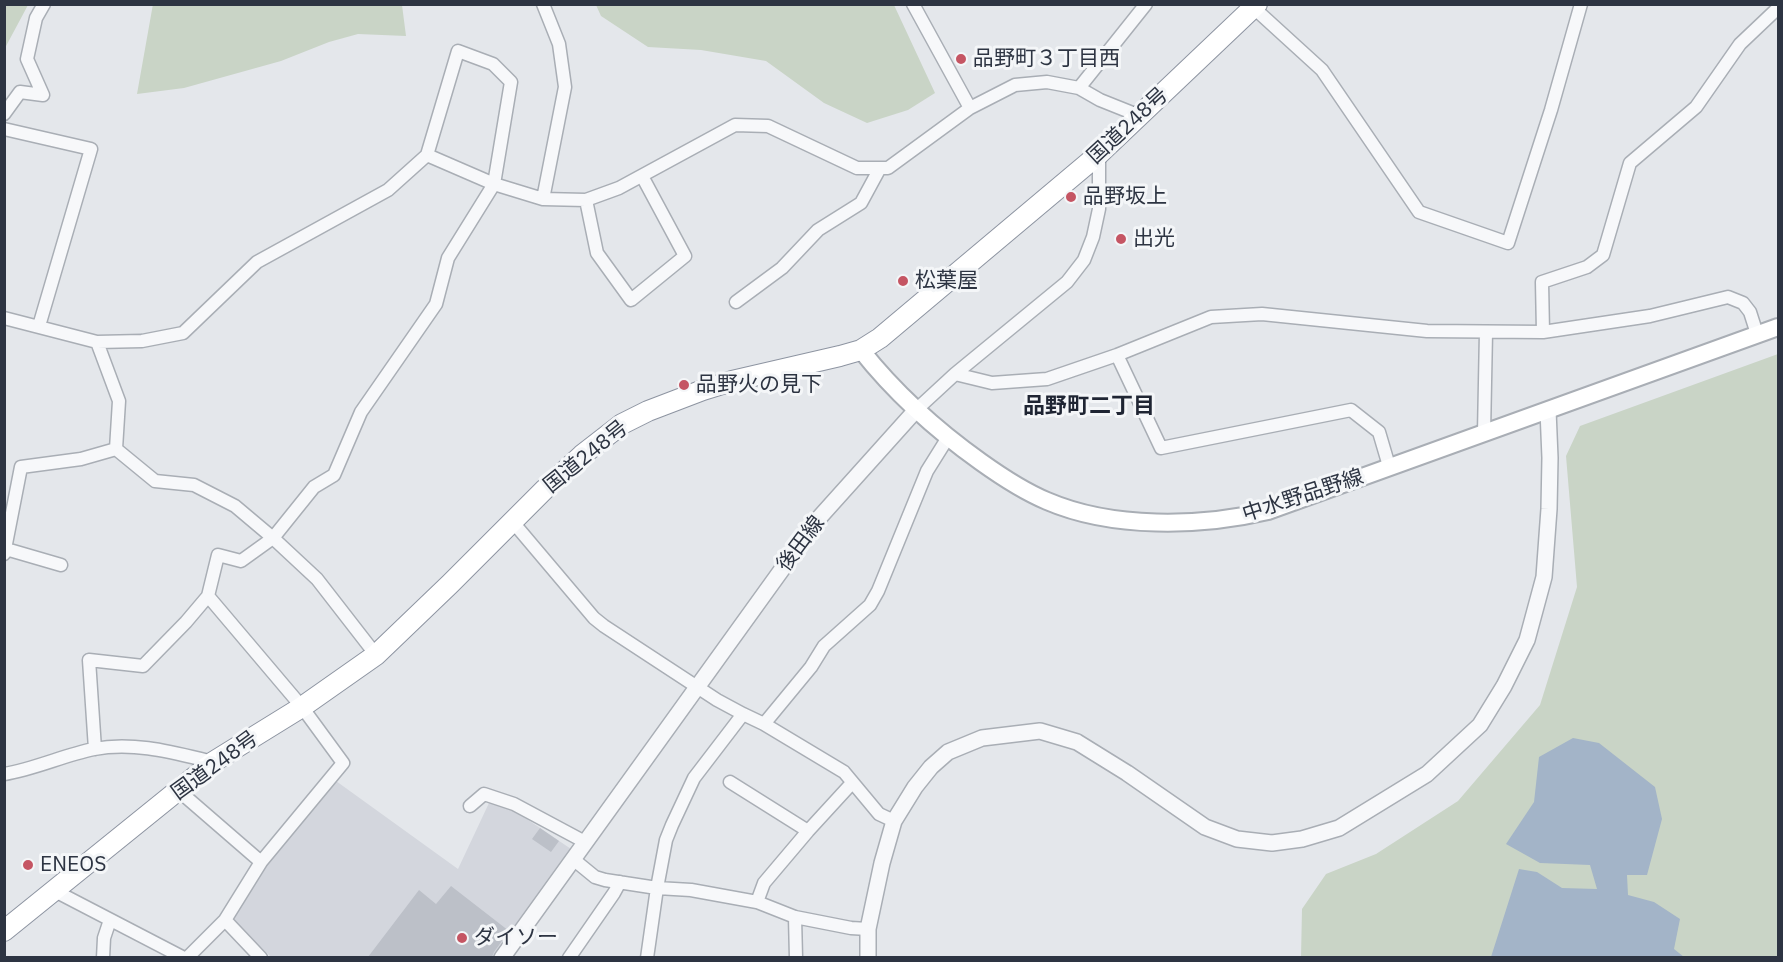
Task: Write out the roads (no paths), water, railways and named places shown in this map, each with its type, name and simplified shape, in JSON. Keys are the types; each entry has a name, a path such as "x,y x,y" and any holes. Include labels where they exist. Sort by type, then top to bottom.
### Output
{"highway":[{"name":"国道248号","path":"4,931 213,762 302,707 376,655 582,455 622,424 648,411 703,390 861,350 880,338 1099,154 1255,6"}],"main road":[{"name":"中水野品野線","path":"861,350 877,371 947,439 1016,486 1049,502 1119,520 1212,522 1268,511 1779,327"}],"street":[{"path":"4,114 20,92 43,95 27,59 36,18 44,4"},
{"path":"543,4 559,44 565,87 543,199"},
{"path":"913,4 970,108"},
{"path":"1079,88 1146,4"},
{"path":"1255,6 1322,70 1419,212 1508,243 1551,110 1581,4"},
{"path":"1543,332 1542,282 1587,267 1603,255 1630,163 1696,107 1740,44 1779,9"},
{"path":"4,318 97,342 142,341 183,333 257,262 388,190 427,155 458,51 493,64 511,82 494,184 448,258 436,304 361,412 334,475 314,487 273,538 241,561 218,555 208,596 143,666 89,660 94,749"},
{"path":"427,155 494,184 543,199 586,200 619,188 735,125 768,126 857,168 888,168 970,108 1015,85 1047,82 1079,88 1100,100 1140,116"},
{"path":"4,129 91,149 39,326"},
{"name":"後田線","path":"502,957 819,518 916,410 955,374 1067,282 1084,260 1093,237 1099,209 1099,154"},
{"path":"736,302 782,268 818,230 861,203 879,168"},
{"path":"586,200 597,253 631,300 685,256 642,176"},
{"path":"955,374 992,383 1047,380 1211,317 1262,314 1427,331 1543,332 1650,316 1728,297 1743,303 1750,312 1757,334"},
{"path":"1484,433 1486,332"},
{"path":"97,342 119,401 116,449"},
{"path":"1117,355 1161,448 1351,410 1379,432 1389,466"},
{"path":"868,957 868,929 894,821 915,787 948,752 981,738 1040,731 1077,742 1127,773 1205,827 1237,839 1272,843 1302,839 1339,828 1427,774 1480,725 1504,686 1527,640 1544,578 1549,499 1548,410"},
{"path":"764,724 811,667 824,646 870,605 878,591 927,471 947,439"},
{"path":"116,449 155,481 194,485 235,506 317,579 376,655"},
{"path":"61,565 5,551 21,467 81,459 116,449"},
{"path":"512,521 594,618 697,687 844,772 879,814 894,821"},
{"path":"55,891 182,957 225,920 261,862 343,763 302,707 208,596"},
{"path":"647,957 666,840 694,778 743,714"},
{"path":"4,774 94,749 129,746 213,762"},
{"path":"730,782 808,831"},
{"path":"757,902 764,883 852,783"},
{"path":"179,791 261,862"},
{"path":"470,806 484,794 513,804 585,842"},
{"path":"573,860 595,877 757,902 795,916 851,928 868,929"},
{"path":"569,957 620,882"},
{"path":"795,916 796,957"},
{"path":"103,957 104,938 110,920"},
{"path":"225,920 261,957"}],"water":[{"path":"1573,738 1599,743 1655,787 1662,819 1647,875 1627,875 1628,895 1654,902 1680,919 1674,949 1684,957 1491,957 1519,869 1537,872 1562,888 1597,889 1590,865 1540,863 1506,844 1534,802 1539,757"}],"place":[{"name":"品野町３丁目西","path":"961,59"},
{"name":"品野坂上","path":"1071,197"},
{"name":"出光","path":"1121,239"},
{"name":"松葉屋","path":"903,281"},
{"name":"品野火の見下","path":"684,385"},
{"name":"ENEOS","path":"28,865"},
{"name":"ダイソー","path":"462,938"}],"district":[{"name":"品野町二丁目","path":"1089,407"}]}
